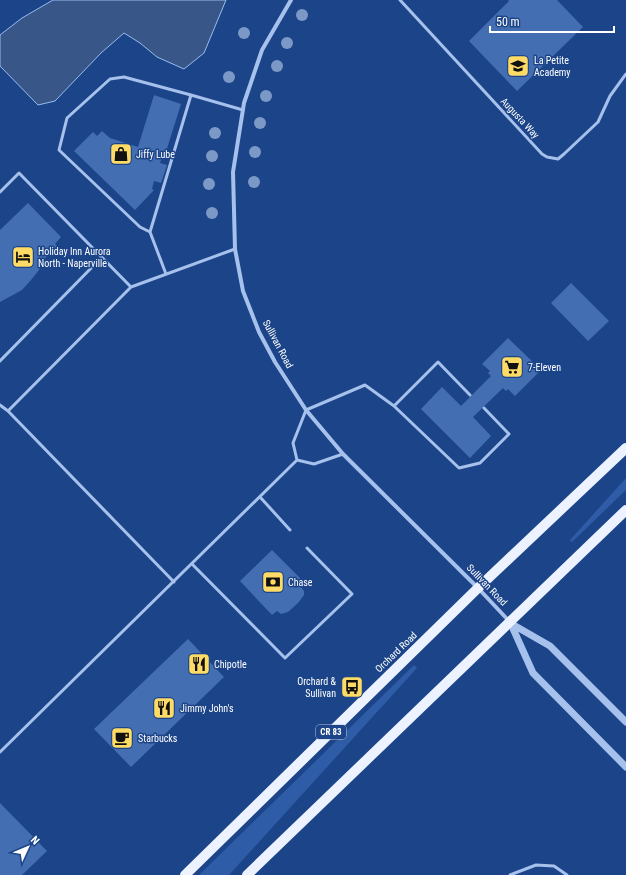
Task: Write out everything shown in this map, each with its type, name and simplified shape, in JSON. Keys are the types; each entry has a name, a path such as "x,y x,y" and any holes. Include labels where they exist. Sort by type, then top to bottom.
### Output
{"main road":[{"name":"Orchard Road","path":"185,875 478,588 626,448"},
{"path":"247,875 626,510"}],"street":[{"name":"Sullivan Road","path":"291,0 262,50 244,103 233,172 235,249 244,291 259,332 275,362 306,410 343,454 478,588 510,622 550,646 626,722"},
{"name":"Sullivan Road","path":"510,622 533,673 626,767"}],"lane":[{"name":"Augusta Way","path":"400,0 542,154 547,157 558,158 564,154 598,122 610,96 626,74"},
{"path":"150,232 140,227 59,150 67,118 110,79 124,77 243,110"},
{"path":"166,274 150,232 191,95"},
{"path":"0,192 19,173 131,287"},
{"path":"8,410 131,287 235,249"},
{"path":"0,361 102,257"},
{"path":"394,406 438,362 470,395"},
{"path":"297,460 294,443 306,410 365,385 394,406 459,468 480,463 509,434 484,408"},
{"path":"0,405 8,410 174,582"},
{"path":"297,460 314,464 343,454"},
{"path":"0,752 297,460"},
{"path":"260,497 290,530"},
{"path":"192,564 285,658 352,594 307,548"},
{"path":"510,875 536,865 554,866 567,875"}],"shaded area":[{"path":"53,0 226,0 204,53 184,69 157,57 140,43 124,33 101,53 55,101 38,105 0,66 0,35 22,18"},
{"path":"626,478 626,490 572,542 570,540"},
{"path":"414,665 417,668 229,875 199,875"}],"building":[{"name":"La Petite Academy","path":"508,0 557,0 583,27 517,91 469,41 509,1"},
{"name":"Jiffy Lube","path":"154,95 181,104 164,158 162,157 160,163 167,165 161,183 154,181 152,189 154,190 135,210 74,151 93,132 97,136 102,131 110,138 138,147"},
{"name":"Holiday Inn Aurora North - Naperville","path":"28,203 61,237 55,244 57,246 42,261 39,270 22,290 0,302 0,230"},
{"path":"571,283 609,321 588,341 551,303"},
{"name":"7-Eleven","path":"508,338 541,370 515,396 508,389 506,391 503,388 473,417 491,436 470,458 421,409 442,387 461,406 491,376 488,373 490,371 482,364"},
{"name":"Chase","path":"272,550 305,583 301,587 304,591 304,595 298,603 288,612 281,614 277,611 272,615 240,581"},
{"path":"188,639 224,677 131,767 94,729"},
{"path":"0,803 47,851 22,875 0,875"}],"place":[{"name":"La Petite Academy","path":"518,66"},
{"name":"Jiffy Lube","path":"121,154"},
{"name":"Holiday Inn Aurora North - Naperville","path":"23,257"},
{"name":"7-Eleven","path":"512,367"},
{"name":"Chase","path":"273,582"},
{"name":"Chipotle","path":"199,664"},
{"name":"Orchard & Sullivan","path":"352,687"},
{"name":"Jimmy John's","path":"164,708"},
{"name":"Starbucks","path":"122,738"}]}
